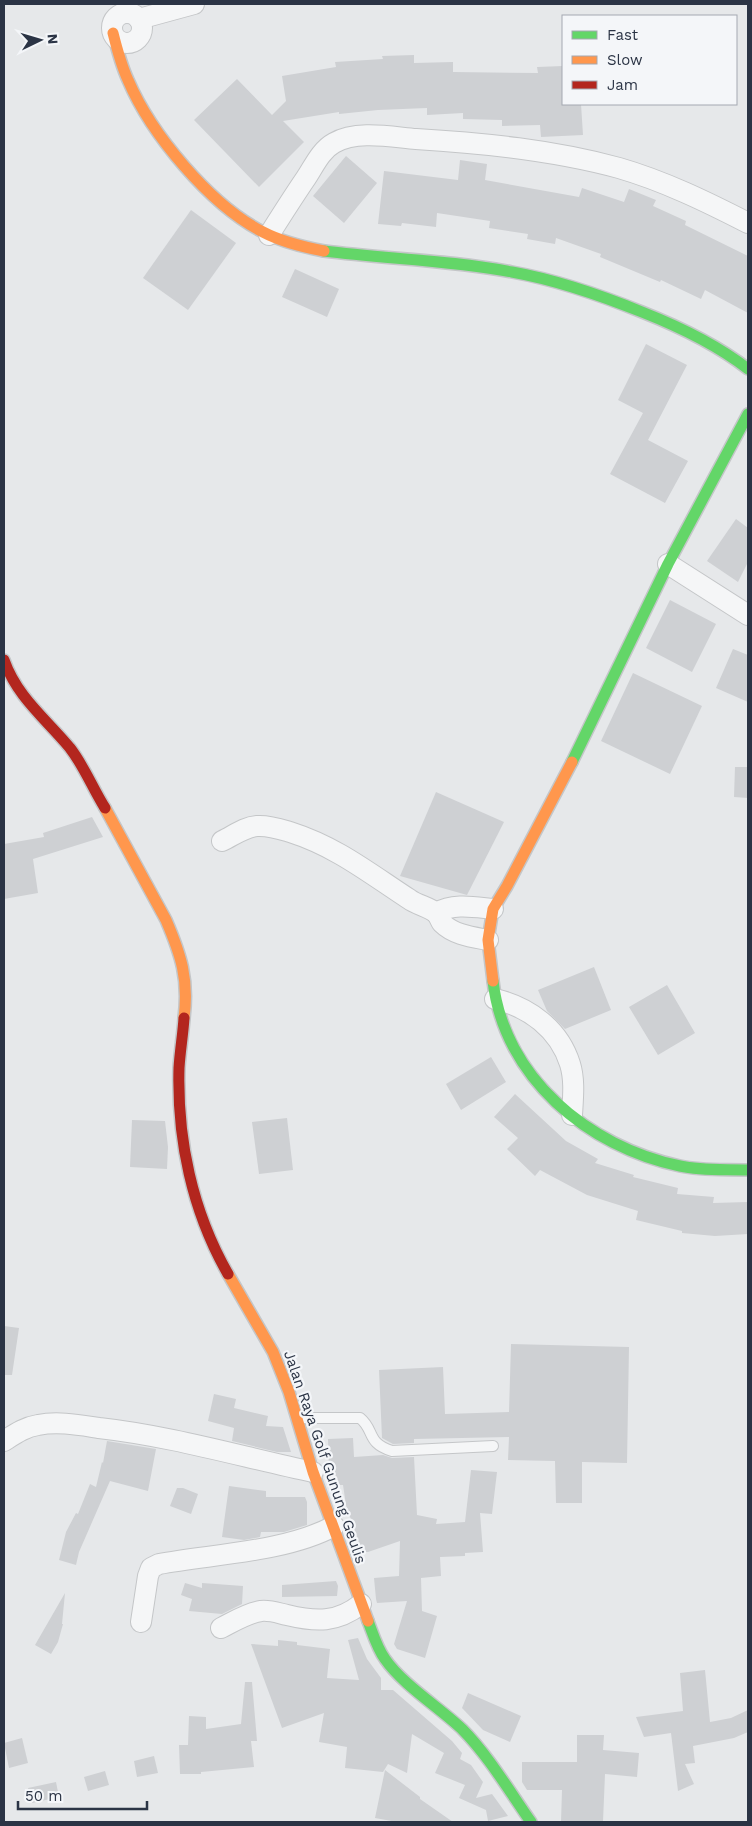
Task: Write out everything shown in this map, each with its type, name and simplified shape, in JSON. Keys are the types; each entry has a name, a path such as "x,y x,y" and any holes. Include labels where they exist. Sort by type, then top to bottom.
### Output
{"street":[{"path":"139,19 194,4"},
{"path":"113,33 117,40 124,43 137,39 141,33 142,26 139,19 134,14 117,9 112,26 116,55 130,88 164,140 182,162 237,216 269,236 308,248 348,254 472,265 541,278 590,292 665,320 697,335 748,369"},
{"path":"269,236 324,151 334,143 348,137 371,136 438,140 549,152 573,157 620,169 679,190 748,223"},
{"path":"748,414 668,564 585,738 493,909 488,940 495,999 503,1026 531,1075 554,1102 605,1138 638,1154 661,1162 702,1169 748,1170"},
{"path":"668,564 748,615"},
{"name":"Jalan Raya Golf Gunung Geulis","path":"5,672 18,690 71,750 120,834 166,920 174,939 185,976 187,996 179,1066 179,1098 182,1135 190,1179 201,1216 218,1256 273,1352 290,1392 313,1472 380,1651 386,1662 399,1675 463,1730 531,1822"},
{"path":"222,841 243,830 256,826 270,827 307,838 353,860 413,902 436,913 442,922 461,934 488,940"},
{"path":"436,913 451,907 467,906 493,909"},
{"path":"495,999 508,1002 536,1016 561,1045 570,1065 574,1089 572,1115"},
{"path":"4,1441 27,1428 40,1425 90,1426 136,1432 313,1472"},
{"path":"141,1622 148,1576 151,1568 159,1564 292,1542 322,1533 334,1526"},
{"path":"221,1628 259,1611 270,1611 307,1620 322,1621 351,1612 361,1604"}],"lane":[{"path":"297,1418 360,1418 380,1447 392,1450 493,1446"}],"building":[{"path":"414,55 414,63 453,62 453,72 538,73 537,67 562,66 562,105 581,105 583,135 541,137 540,125 502,126 502,120 463,119 463,113 427,115 427,108 339,114 339,112 283,121 304,142 259,187 194,120 237,79 272,115 286,101 282,76 336,67 335,62 383,59 382,56"},
{"path":"346,156 377,183 344,223 313,196"},
{"path":"460,160 487,164 485,180 579,197 582,188 624,202 629,189 656,200 653,206 686,221 685,225 748,256 748,313 705,290 701,299 661,280 660,282 600,257 601,254 556,238 555,244 527,239 528,234 489,228 490,221 437,213 436,227 402,223 401,226 378,224 384,171 458,180"},
{"path":"191,210 236,243 188,310 143,278"},
{"path":"295,269 339,289 327,317 282,297"},
{"path":"646,344 687,365 648,440 688,461 665,503 610,474 643,413 618,400"},
{"path":"736,519 748,528 748,562 738,582 707,561"},
{"path":"670,600 716,624 692,672 646,648"},
{"path":"733,649 748,655 748,702 716,688"},
{"path":"633,673 702,706 670,774 601,741"},
{"path":"735,767 748,767 748,798 734,797"},
{"path":"436,792 504,822 467,895 400,876"},
{"path":"92,817 103,837 33,859 38,893 4,899 4,844 44,837 43,833"},
{"path":"594,967 611,1010 565,1029 547,1011 538,990"},
{"path":"667,985 695,1033 658,1055 629,1007"},
{"path":"491,1057 506,1082 461,1110 446,1084"},
{"path":"515,1094 566,1141 598,1159 595,1163 634,1175 633,1177 678,1188 677,1194 714,1197 713,1203 748,1202 748,1234 715,1236 682,1233 682,1231 636,1220 638,1211 587,1195 540,1170 535,1176 507,1149 518,1138 494,1117"},
{"path":"287,1118 293,1170 259,1174 252,1122"},
{"path":"132,1120 165,1121 168,1147 167,1169 130,1167"},
{"path":"4,1326 19,1328 12,1375 4,1375"},
{"path":"511,1344 629,1347 627,1463 582,1462 582,1503 556,1503 555,1461 508,1460 509,1437 414,1439 414,1443 393,1444 382,1438 379,1370 443,1367 445,1414 509,1412"},
{"path":"214,1394 236,1399 234,1408 268,1416 266,1426 283,1427 291,1452 277,1452 232,1441 234,1428 208,1421"},
{"path":"353,1438 354,1457 383,1455 392,1458 414,1457 417,1515 437,1519 436,1524 465,1522 471,1470 497,1472 492,1514 480,1513 483,1552 465,1553 465,1556 440,1557 441,1576 421,1578 422,1611 437,1616 425,1658 397,1649 394,1644 407,1601 377,1603 376,1599 374,1578 399,1576 400,1541 368,1552 362,1552 346,1505 343,1485 339,1485 337,1480 333,1481 329,1472 328,1439"},
{"path":"107,1441 156,1449 148,1491 110,1481 79,1552 76,1565 59,1560 66,1532 76,1513 78,1514 90,1484 96,1487"},
{"path":"229,1486 266,1491 266,1497 305,1497 307,1502 307,1525 284,1532 261,1532 260,1537 244,1540 222,1537"},
{"path":"177,1488 183,1488 198,1494 191,1514 170,1506"},
{"path":"336,1581 338,1586 337,1596 282,1597 282,1585"},
{"path":"185,1583 202,1588 202,1583 243,1586 242,1604 222,1614 189,1611 192,1599 181,1595"},
{"path":"65,1593 63,1624 58,1642 51,1654 35,1645"},
{"path":"358,1638 367,1659 381,1678 381,1690 393,1690 452,1741 462,1753 460,1759 471,1765 483,1782 476,1798 492,1794 508,1816 488,1821 486,1810 459,1798 465,1785 435,1773 444,1753 412,1734 407,1773 388,1764 383,1772 345,1768 347,1747 319,1742 324,1713 282,1728 251,1644 278,1646 278,1640 297,1642 297,1645 330,1649 327,1678 359,1680 348,1640"},
{"path":"705,1670 710,1722 731,1718 748,1710 748,1732 734,1738 693,1746 695,1763 685,1764 694,1784 678,1791 671,1733 644,1737 636,1717 683,1711 680,1673"},
{"path":"245,1682 252,1682 257,1741 251,1741 254,1767 201,1772 201,1774 180,1774 179,1745 188,1745 189,1716 206,1717 206,1729 241,1724"},
{"path":"468,1693 521,1716 510,1742 483,1730 462,1708"},
{"path":"577,1735 604,1735 603,1750 639,1753 637,1777 605,1774 603,1822 561,1822 562,1790 527,1790 522,1782 522,1762 577,1762"},
{"path":"22,1738 28,1763 9,1768 4,1743"},
{"path":"154,1756 158,1773 137,1777 134,1761"},
{"path":"385,1770 420,1797 420,1799 453,1822 397,1822 375,1818"},
{"path":"105,1771 109,1785 88,1791 84,1777"},
{"path":"56,1782 59,1797 32,1803 28,1788"}],"traffic: fast":[{"path":"324,251 489,268 529,275 562,284 610,300 670,324 710,344 748,369"},
{"path":"572,762 668,564 748,414"},
{"path":"493,981 500,1016 514,1048 533,1077 556,1102 583,1124 614,1143 646,1157 688,1168 748,1170"},
{"path":"368,1621 375,1641 392,1668 411,1687 472,1739 531,1822"}],"traffic: slow":[{"path":"113,33 123,69 138,101 167,145 203,186 243,220 263,232 293,244 324,251"},
{"path":"493,981 488,940 493,909 572,762"},
{"path":"105,808 166,920 176,945 184,979 184,1018"},
{"path":"228,1274 273,1352 289,1392 313,1472 368,1621"}],"traffic: jam":[{"path":"4,660 16,685 24,696 75,755 105,808"},
{"path":"184,1018 179,1068 179,1095 184,1148 196,1200 215,1250 228,1274"}]}
